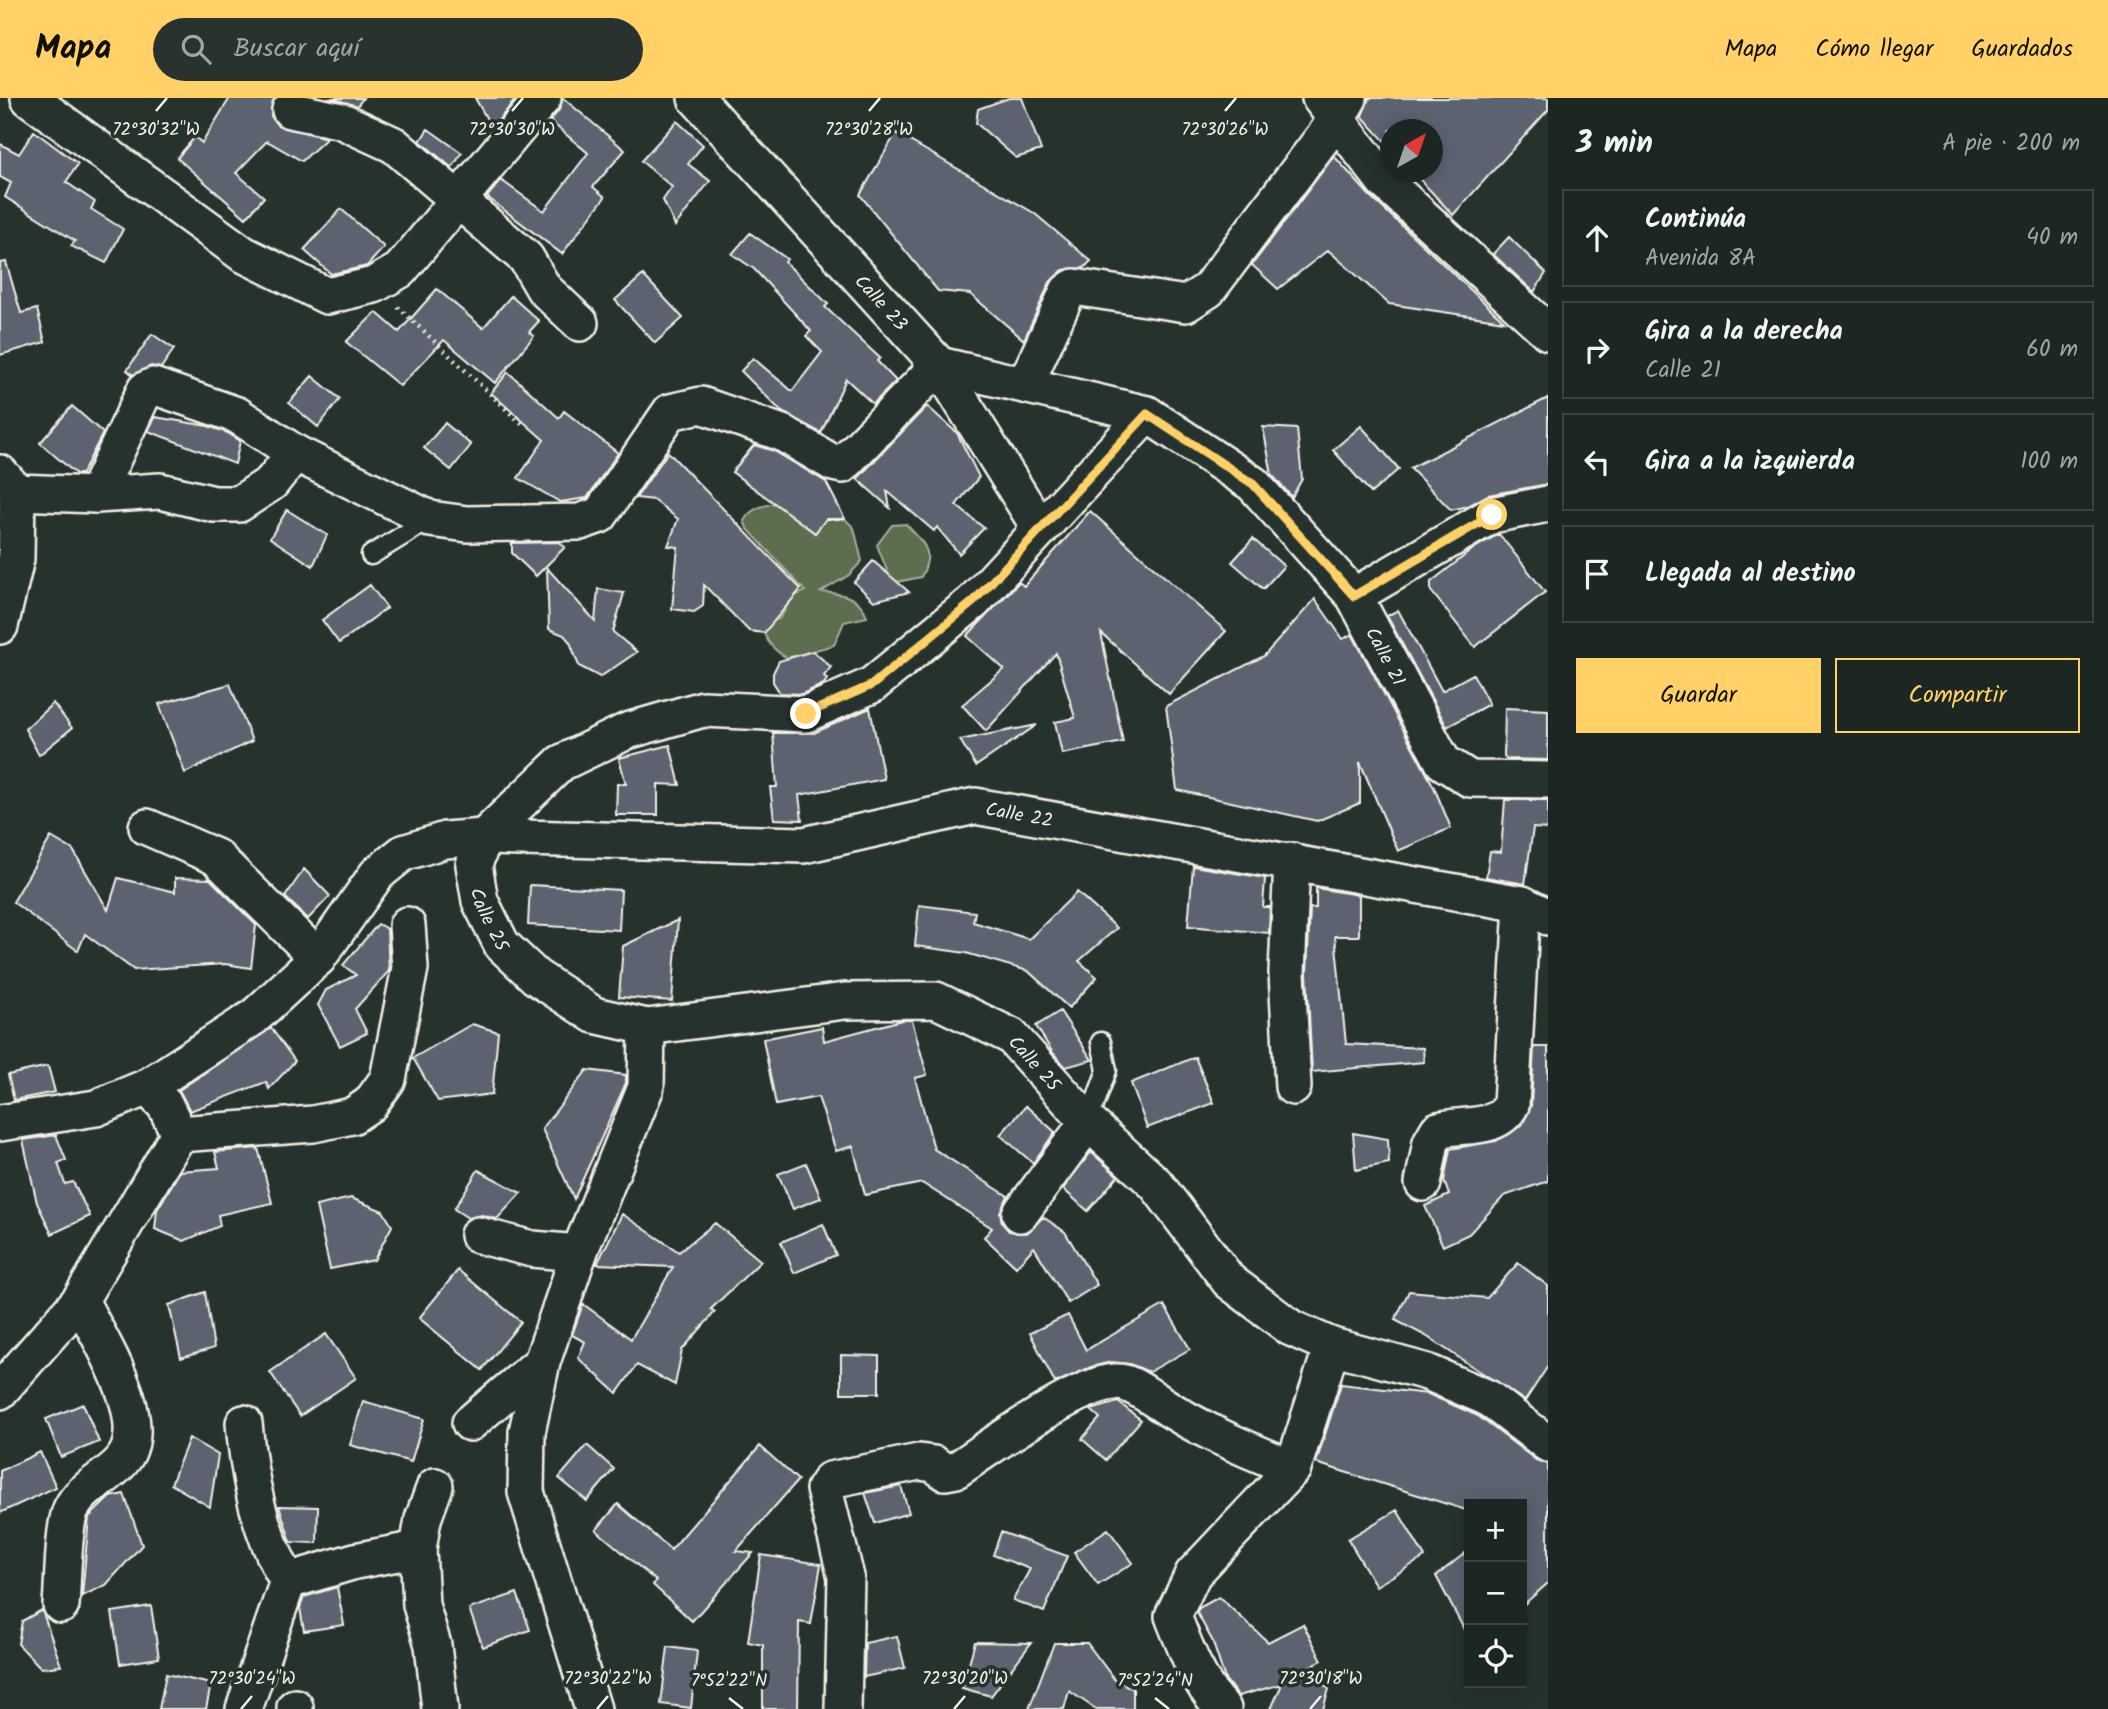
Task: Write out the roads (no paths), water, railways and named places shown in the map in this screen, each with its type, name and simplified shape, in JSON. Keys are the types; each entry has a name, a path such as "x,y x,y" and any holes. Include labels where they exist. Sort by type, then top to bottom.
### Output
{"street":[{"path":"29,98 77,130 243,254 327,296 374,285 400,270 543,98"},
{"name":"Calle 23","path":"696,98 939,365 1039,527"},
{"path":"1026,383 1068,291 1074,287 1186,304 1196,300 1335,105 1384,181 1548,332"},
{"path":"290,110 342,121 394,145 526,258 544,289 580,323"},
{"path":"96,495 145,390 153,386 237,415 295,453 430,519 467,524 580,522 600,515 670,412 701,405 782,433 833,463 842,465 849,461 939,365"},
{"name":"Calle 21","path":"939,365 1026,383 1147,414 1253,484 1354,596 1443,762 1458,774 1470,779 1548,780"},
{"path":"484,837 561,763 627,731 703,709 806,714 872,685 973,602 1039,527 1147,414"},
{"path":"0,625 16,559 9,483 96,495 160,491 214,504 239,504 271,483 295,453"},
{"path":"1354,596 1492,515 1548,504"},
{"name":"Calle 22","path":"0,1123 96,1108 147,1087 254,1017 318,958 377,874 403,853 444,840 484,837 804,845 975,806 1292,862 1535,910"},
{"path":"147,827 216,857 318,958"},
{"name":"Calle 25","path":"484,837 474,865 480,901 502,945 536,977 594,1016 646,1027 845,1001 936,1000 1010,1036 1088,1122 1156,1184 1228,1281 1291,1328 1332,1346 1427,1372 1488,1398 1548,1444"},
{"path":"1292,862 1287,973 1293,1087"},
{"path":"1423,1183 1432,1142 1438,1130 1493,1122 1506,1115 1511,1105 1535,910"},
{"path":"179,1135 313,1124 352,1116 370,1104 388,1079 410,968 407,925"},
{"path":"593,1709 526,1492 527,1432 542,1362 579,1253 646,1087 646,1027"},
{"path":"147,1087 165,1105 179,1135"},
{"path":"1020,1214 1088,1122"},
{"path":"1,1390 80,1300 179,1135"},
{"path":"478,1236 532,1249 579,1253"},
{"path":"61,1605 70,1512 80,1495 121,1462 132,1446 131,1406 80,1300"},
{"path":"1223,1709 1214,1700 1187,1651 1173,1616 1193,1574 1293,1468 1332,1346"},
{"path":"470,1423 542,1362"},
{"path":"843,1709 846,1577 824,1489 830,1480 919,1462 934,1464 950,1472 1035,1417 1102,1384 1118,1381 1132,1385 1174,1413 1233,1444 1293,1468"},
{"path":"244,1423 248,1465 257,1509 270,1549 288,1581 244,1709"},
{"path":"435,1486 423,1519 418,1549 421,1605 433,1645 440,1709"},
{"path":"288,1581 355,1561 418,1549"}],"lane":[{"path":"371,555 430,519"},
{"path":"1088,1122 1107,1070 1101,1042"}]}
